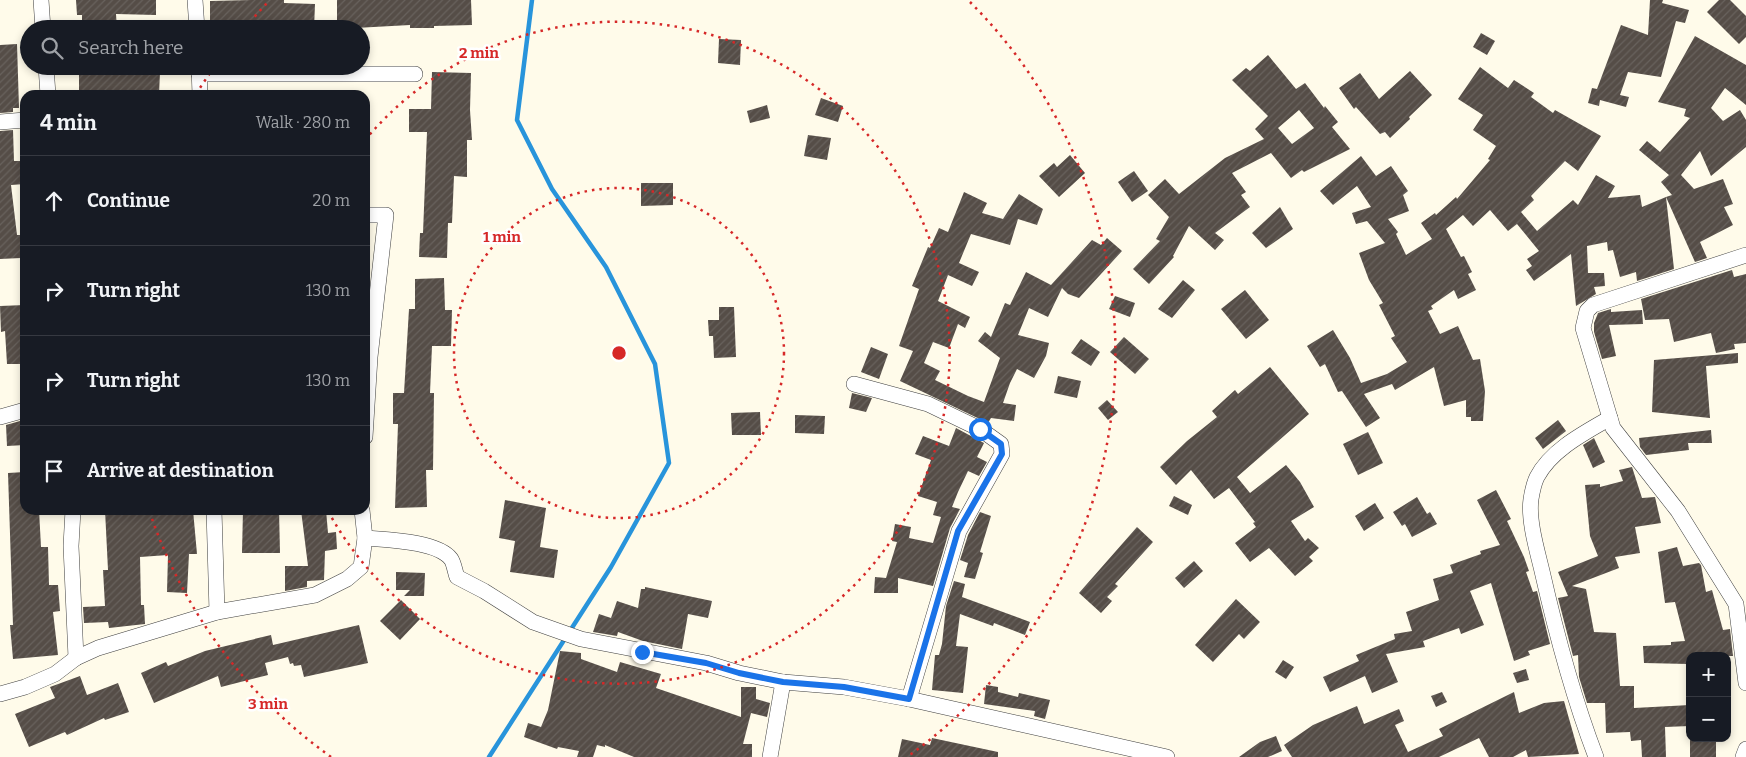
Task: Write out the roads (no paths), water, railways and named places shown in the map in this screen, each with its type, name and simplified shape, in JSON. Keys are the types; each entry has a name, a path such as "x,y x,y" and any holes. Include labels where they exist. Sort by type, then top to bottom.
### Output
{"street":[{"path":"41,0 42,20"},
{"path":"196,0 197,20"},
{"path":"370,73 415,74"},
{"path":"47,75 48,90"},
{"path":"199,75 200,90"},
{"path":"0,122 20,120"},
{"path":"370,215 386,215 370,357"},
{"path":"1746,255 1593,305 1587,311 1583,328 1613,428 1678,511 1741,606 1746,683"},
{"path":"854,384 928,404 980,429 1001,444 1002,454 958,531 909,699"},
{"path":"0,417 20,411"},
{"path":"1596,757 1586,732 1556,629 1535,541 1530,500 1536,479 1547,462 1582,434 1610,418"},
{"path":"73,515 71,546 76,658"},
{"path":"214,515 217,612"},
{"path":"0,694 25,687 55,674 76,658 98,648 217,612 315,595 347,579 361,567 365,538 363,515"},
{"path":"365,538 408,542 439,550 452,559 457,578 484,590 533,622 581,638 706,663 739,673 783,682 844,687 909,699 1167,757"},
{"path":"770,757 783,682"},
{"path":"1743,757 1746,749"}],"waterway":[{"path":"489,757 611,567 669,463 655,364 606,267 552,189 517,120 532,0"}]}
